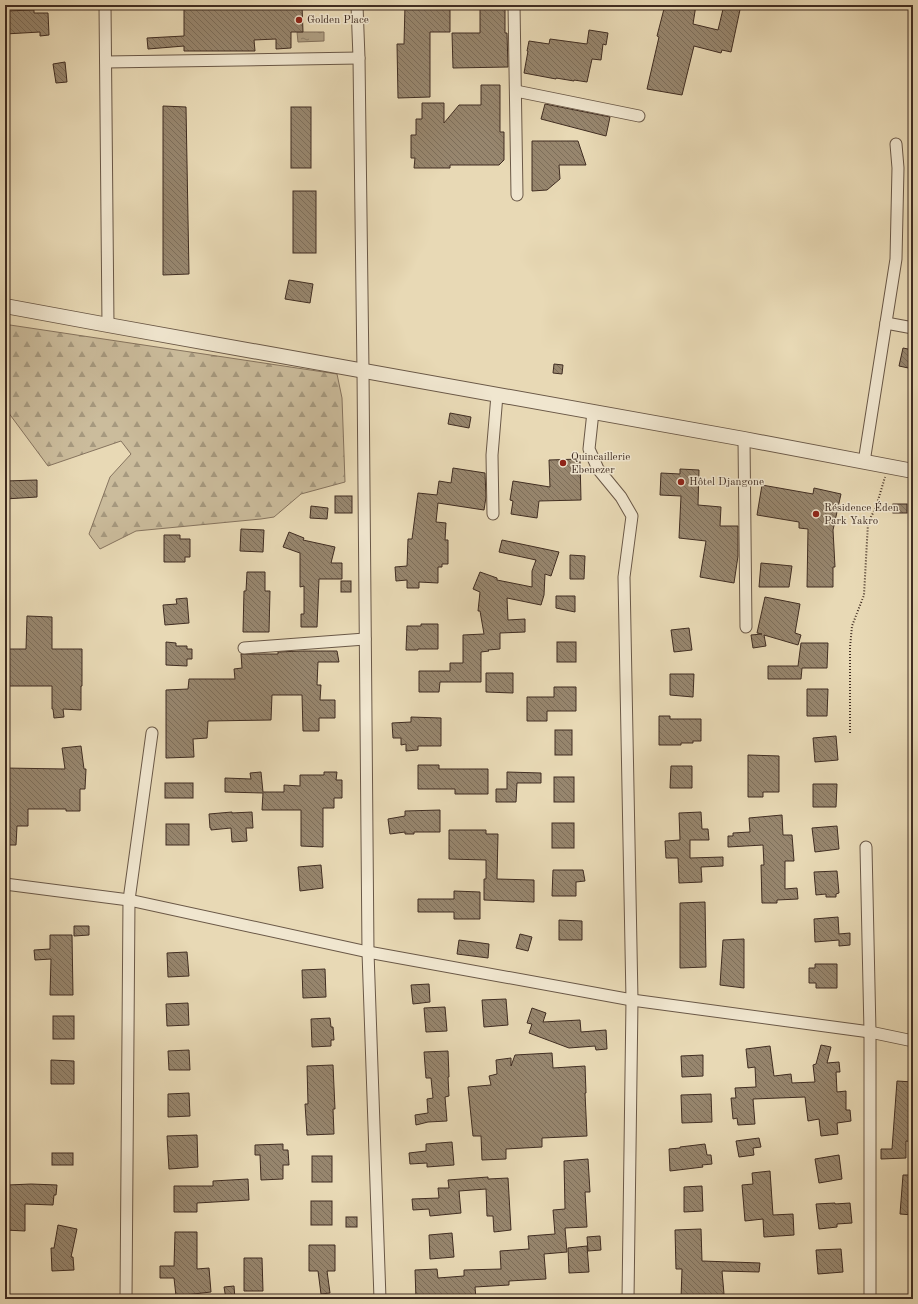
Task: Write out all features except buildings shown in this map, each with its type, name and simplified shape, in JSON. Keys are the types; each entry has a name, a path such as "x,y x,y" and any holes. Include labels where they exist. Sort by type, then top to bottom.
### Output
{"street":[{"path":"105,5 108,325"},
{"path":"357,5 363,371 368,952 380,1299"},
{"path":"514,5 517,195"},
{"path":"106,62 359,58"},
{"path":"516,91 639,116"},
{"path":"864,462 896,259 898,168 896,144"},
{"path":"5,306 744,439 913,471"},
{"path":"886,323 913,328"},
{"path":"493,514 492,455 497,395"},
{"path":"593,412 589,449 598,469 621,497 632,516 624,577 632,1000 628,1299"},
{"path":"744,439 746,627"},
{"path":"244,648 365,639"},
{"path":"126,1299 129,900 152,733"},
{"path":"866,848 870,1032 870,1299"},
{"path":"5,884 129,900 368,952 632,1000 870,1032 913,1041"}],"path":[{"path":"897,5 913,8"},
{"path":"850,733 850,647 852,626 864,595 868,523 876,507 888,467"}],"green space":[{"path":"10,325 337,374 342,398 345,482 301,494 274,517 136,531 100,549 89,534 110,477 131,454 121,441 48,466 5,408 5,336"}],"water":[{"path":"297,32 324,32 324,41 298,42"}],"place":[{"name":"Golden Place","path":"299,20"},
{"name":"Quincaillerie Ebenezer","path":"563,463"},
{"name":"Hôtel Djangone","path":"681,482"},
{"name":"Résidence Éden Park Yakro","path":"816,514"}]}
